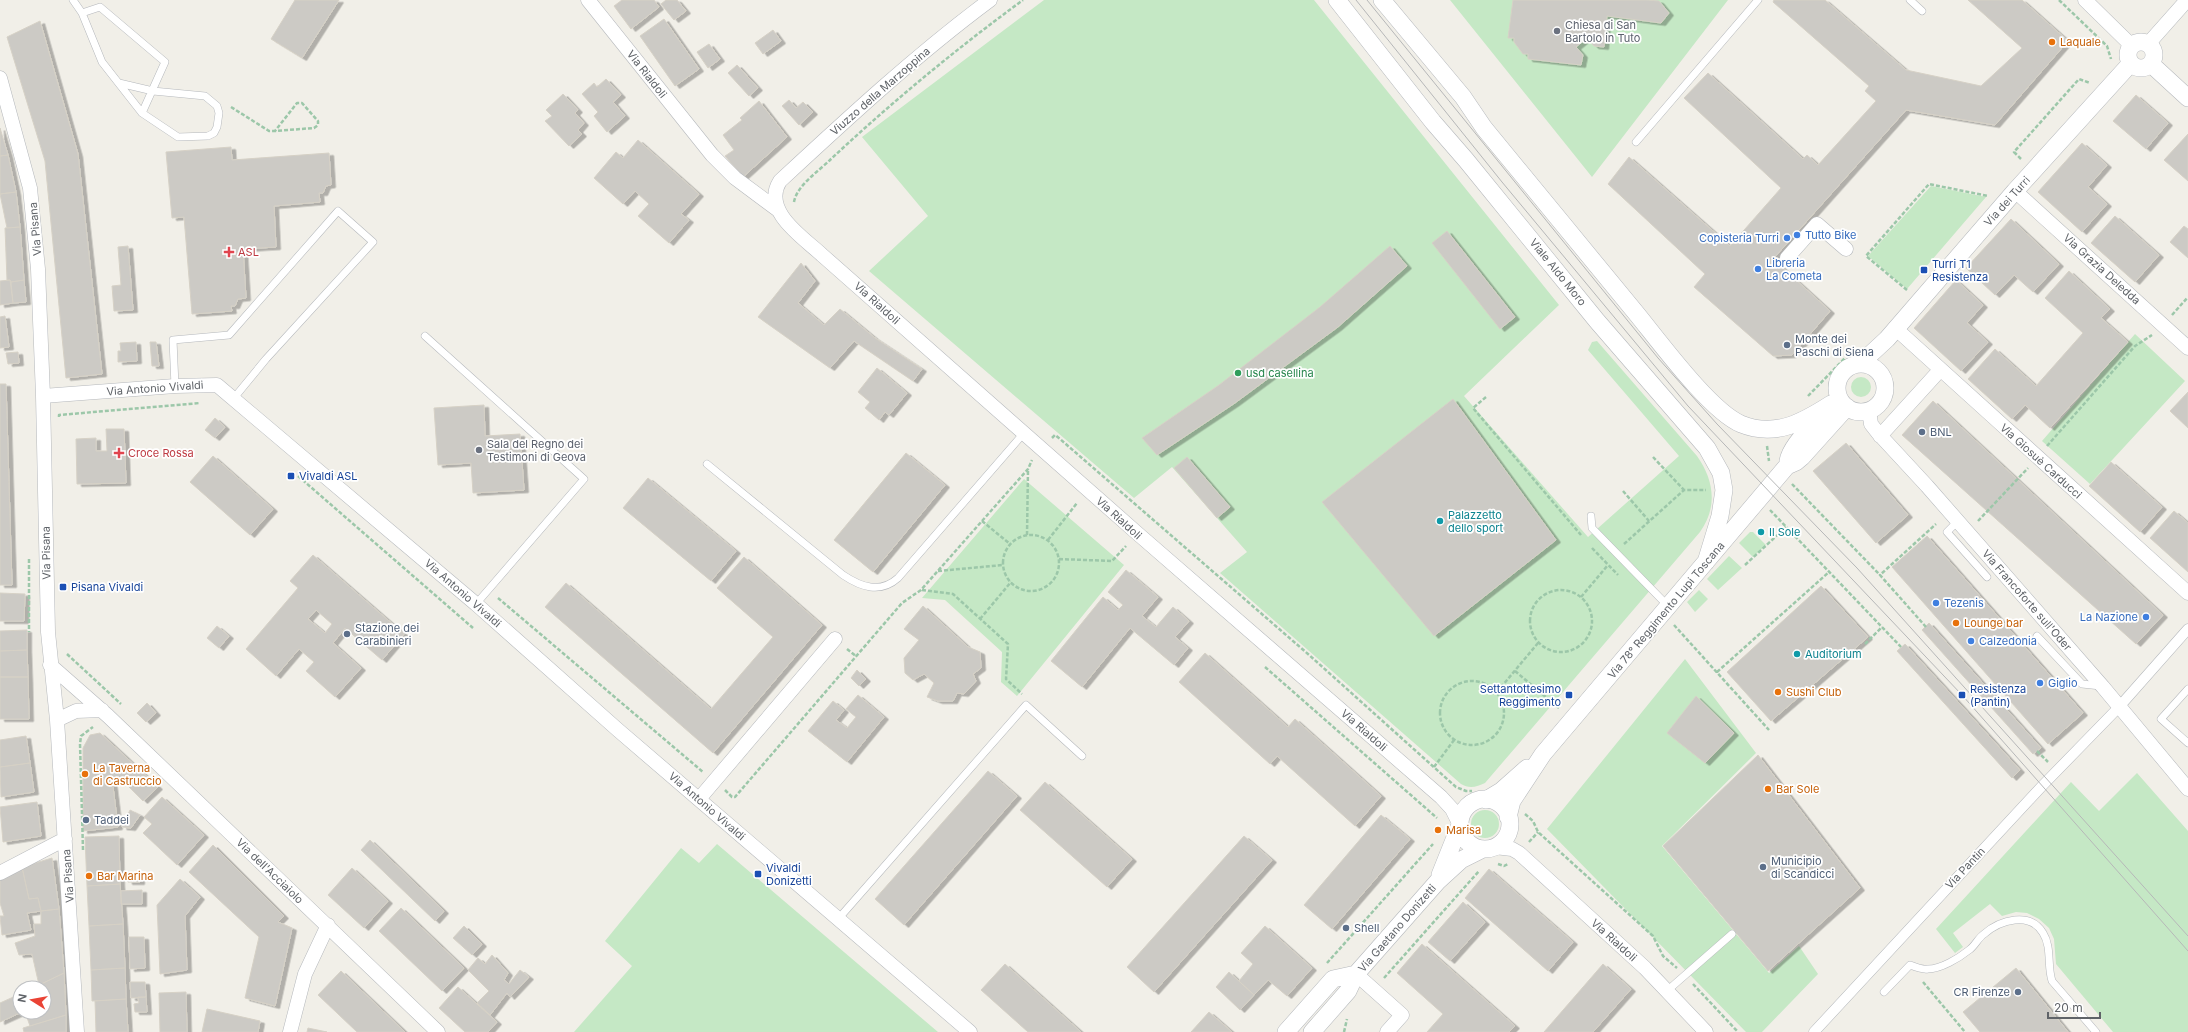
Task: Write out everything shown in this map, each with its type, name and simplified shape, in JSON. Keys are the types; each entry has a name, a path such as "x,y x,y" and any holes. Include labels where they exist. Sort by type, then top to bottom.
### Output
{"street":[{"name":"Via Rialdoli","path":"588,0 712,155 735,178 778,210 790,225 816,250 1441,797 1452,809 1460,825 1462,834 1467,842 1491,853 1512,849 1519,853 1668,990 1706,1032"},
{"name":"Viuzzo della Marzoppina","path":"778,210 776,202 776,189 780,181 866,100 948,31 990,0"},
{"name":"Viale Aldo Moro","path":"1337,0 1433,122 1466,160 1597,321 1707,448 1721,473 1724,490 1720,516 1706,562"},
{"path":"1382,0 1462,96 1484,128 1700,389 1732,420 1750,427 1766,429 1781,428 1797,424 1838,402 1855,411 1869,410"},
{"path":"2085,0 2132,46"},
{"path":"2148,44 2187,0"},
{"path":"2139,42 2148,44 2154,53 2151,64 2140,68 2131,63 2128,55 2132,46 2139,42"},
{"name":"Via dei Turri","path":"1838,402 1837,382 1841,373 1854,360 1890,334 2131,63"},
{"path":"2151,64 2188,98"},
{"name":"Via Pisana","path":"0,78 32,199 38,269 50,665 57,720 77,1032"},
{"name":"Via Grazia Deledda","path":"2016,191 2188,348"},
{"path":"1788,258 1817,224 1846,249"},
{"name":"Via dei Turri","path":"1869,410 1878,405 1884,394 1884,381 1879,371 1890,334"},
{"name":"Via Giosuè Carducci","path":"1890,334 1940,370 2188,593"},
{"path":"1854,360 1870,365 1879,371"},
{"path":"1880,436 1940,370"},
{"name":"Via Antonio Vivaldi","path":"43,396 175,386 217,385 476,604 618,730 970,1032"},
{"name":"Via 78° Reggimento Lupi Toscana","path":"1481,795 1501,791 1543,754 1574,720 1784,470 1789,456 1798,443 1838,402"},
{"name":"Via Francoforte sull'Oder","path":"1869,410 1873,427 1880,436 1968,532 2103,687 2188,789"},
{"name":"Via Pantin","path":"1814,1032 2038,791 2119,707 2188,629"},
{"path":"699,799 836,638"},
{"name":"Via dell'Acciaiolo","path":"50,665 102,710 438,1032"},
{"path":"57,720 76,711 102,710"},
{"name":"Via 78° Reggimento Lupi Toscana","path":"1508,817 1512,802 1543,754"},
{"path":"1460,825 1461,817 1468,806 1476,801 1481,795 1499,804 1508,817 1508,832 1503,841 1491,853"},
{"name":"Via Gaetano Donizetti","path":"1438,881 1460,825"},
{"path":"0,873 65,839"},
{"name":"Via Gaetano Donizetti","path":"1312,1032 1348,992 1356,974 1438,881 1461,860 1491,853"},
{"path":"290,1032 305,974 328,925"},
{"name":"Via Gaetano Donizetti","path":"1356,974 1402,1015 1387,1032"},
{"name":"Via Gaetano Donizetti","path":"1286,1032 1333,978 1356,974"}],"lane":[{"path":"73,0 82,13 102,62 142,113 178,137 208,136 214,133 217,127 219,113 217,106 205,96 153,91 119,83"},
{"path":"1636,142 1758,0"},
{"path":"1910,0 1922,11"},
{"path":"82,13 100,7 165,62 142,113"},
{"path":"175,386 173,340 229,335 338,211 373,242 266,359 234,398"},
{"path":"425,336 584,479 476,604"},
{"path":"707,464 844,575 858,584 875,588 892,583 898,578 1024,433"},
{"path":"1591,516 1592,528 1617,552 1666,610"},
{"path":"1954,516 1947,532 1986,577"},
{"path":"2037,636 2082,684 2103,687"},
{"path":"2188,689 2161,718 2188,743"},
{"path":"838,918 1026,706 1082,756"},
{"path":"1884,992 1910,965 1928,969 1952,960 1971,949 1983,934 1996,926 2022,919 2035,924 2043,932 2047,941 2049,971 2052,981 2096,1032"},
{"path":"1668,990 1732,934"}],"path":[{"path":"794,206 795,197 801,188 852,139 945,60 1023,0"},
{"path":"2059,0 2106,46 2111,56 2111,62"},
{"path":"2016,164 2022,159 2014,152 2079,78 2094,85"},
{"path":"229,106 262,128 275,131 314,128 318,125 318,121 302,103 296,103 275,131"},
{"path":"1907,290 1866,256 1929,184 1988,196"},
{"path":"1982,202 1992,191"},
{"path":"1902,295 1912,284"},
{"path":"1968,532 2038,458 2135,346 2152,335 2163,325 2188,297"},
{"path":"1804,401 1854,360"},
{"path":"1486,397 1473,408 1585,540"},
{"path":"59,422 59,416 206,402"},
{"path":"1764,465 1768,460 1766,429"},
{"path":"1047,432 1057,440"},
{"path":"1027,535 1028,470 1031,461 1055,435 1308,654 1434,767 1462,790 1481,795"},
{"path":"1653,457 1684,490"},
{"path":"1768,460 1784,470 1926,626"},
{"path":"493,603 498,598 732,797 735,797 902,603 921,590 1028,470"},
{"path":"293,472 473,628"},
{"path":"1581,597 1608,566 1617,552 1684,490 1724,490"},
{"path":"1623,491 1649,521"},
{"path":"1759,499 1901,648"},
{"path":"1048,540 1077,503"},
{"path":"1880,575 1954,516"},
{"path":"982,521 1010,544"},
{"path":"1745,565 1786,527"},
{"path":"1027,535 1041,536 1048,540 1055,548 1059,559 1056,575 1051,583 1044,588 1026,590 1011,582 1005,574 1003,565 1004,555 1010,544 1022,536 1027,535"},
{"path":"1589,545 1608,566 1619,575"},
{"path":"1059,559 1112,561 1126,546 1132,551"},
{"path":"938,571 1003,565"},
{"path":"1717,672 1829,572"},
{"path":"980,619 1011,582"},
{"path":"921,590 953,594 1008,644 1006,679 1026,698 1026,706"},
{"path":"1562,590 1572,592 1581,597 1592,614 1592,625 1584,643 1576,649 1566,652 1556,652 1546,649 1538,643 1532,634 1530,613 1542,596 1552,591 1562,590"},
{"path":"1666,610 1717,672 1769,730"},
{"path":"1865,644 1882,628"},
{"path":"1497,692 1538,643"},
{"path":"65,652 121,704"},
{"path":"1264,667 1438,819"},
{"path":"1515,671 1574,720"},
{"path":"1471,680 1482,681 1491,686 1497,692 1504,703 1505,714 1503,725 1497,734 1488,741 1478,745 1467,745 1454,740 1442,726 1440,705 1448,692 1461,682 1471,680"},
{"path":"83,851 81,736 88,729 99,726"},
{"path":"1434,767 1454,740"},
{"path":"1530,817 1538,832 1653,936 1663,956 1680,971"},
{"path":"1528,843 1538,832"},
{"path":"1323,968 1438,839"},
{"path":"1491,853 1504,866 1510,863"},
{"path":"1374,990 1482,868"},
{"path":"1910,965 1965,1032"},
{"path":"1690,981 1710,1000 1738,1032"},
{"path":"1344,1032 1348,1018"}],"green space":[{"name":"usd casellina","path":"1044,0 1314,0 1559,305 1464,396 1588,537 1679,456 1588,350 1592,342 1597,341 1697,456 1703,465 1712,494 1710,513 1700,532 1485,783 1473,787 1467,787 1461,784 1220,573 1247,552 1172,467 1134,498 869,271 928,216 862,137"},
{"path":"1450,0 1728,0 1592,177"},
{"path":"1931,186 1986,197 1907,289 1868,256"},
{"path":"2135,334 2185,381 2090,484 2042,441"},
{"path":"1857,377 1865,377 1871,383 1871,391 1865,397 1857,397 1851,391 1851,383"},
{"path":"1024,479 1124,565 1017,696 1001,682 1002,652 945,600 922,598"},
{"path":"1750,532 1753,532 1766,545 1753,557 1739,543"},
{"path":"1729,556 1742,568 1718,590 1707,579"},
{"path":"1699,590 1708,599 1695,612 1687,602"},
{"path":"1685,659 1756,753 1662,846 1769,973 1799,946 1818,974 1762,1032 1746,1032 1547,829"},
{"path":"2137,773 2188,831 2188,1032 2113,1032 2056,964 2054,939 2049,928 2039,919 2027,913 2016,912 2002,916 1990,904 1953,933 1963,947 1955,953 1936,929 2071,782 2099,811"},
{"path":"1485,810 1495,814 1499,824 1495,834 1485,838 1475,834 1471,824 1475,814"},
{"path":"717,844 938,1032 574,1032 632,966 605,941 681,848 699,863"}],"building":[{"path":"295,0 339,0 302,58 271,39"},
{"path":"622,0 654,0 659,7 631,29 614,6"},
{"path":"666,0 677,0 686,11 674,20 661,4"},
{"name":"Chiesa di San Bartolo in Tuto","path":"1513,0 1659,1 1669,13 1661,23 1607,16 1604,47 1594,46 1587,38 1576,47 1583,55 1581,65 1528,59 1528,54 1523,54 1514,42 1514,38 1508,38"},
{"path":"1774,0 1825,0 1906,70 1981,86 2022,48 1968,0 2022,0 2068,41 1995,125 1906,110 1773,259 1830,311 1792,355 1773,356 1694,287 1705,274 1608,184 1629,157 1730,246 1781,188 1684,98 1708,73 1803,159 1807,155 1818,165 1876,101 1865,91 1869,86 1773,2"},
{"path":"664,19 699,69 675,86 640,36"},
{"path":"40,21 78,154 102,374 66,378 45,161 7,37"},
{"path":"773,30 781,41 763,54 755,43"},
{"path":"709,44 720,59 708,68 697,52"},
{"path":"737,65 758,88 749,96 728,73"},
{"path":"606,79 621,95 613,102 625,116 607,132 594,116 598,112 582,94 594,83 597,87"},
{"path":"563,94 578,110 575,113 584,123 578,130 582,134 569,146 545,121 552,116 546,110"},
{"path":"2136,95 2168,123 2146,149 2113,121"},
{"path":"789,100 796,108 803,102 813,112 799,125 782,106"},
{"path":"759,101 787,137 743,177 725,156 734,150 723,135 742,120 740,118"},
{"path":"0,128 8,155 0,156"},
{"path":"2188,134 2188,181 2164,160"},
{"path":"638,140 699,194 681,214 689,220 669,243 638,216 649,204 635,191 623,204 594,178 616,152 623,158"},
{"path":"2082,143 2107,165 2088,187 2107,204 2082,232 2038,192"},
{"name":"ASL","path":"231,147 232,160 329,153 331,185 326,186 323,193 319,193 320,202 274,206 276,247 243,249 246,298 238,299 235,306 231,306 232,311 192,314 184,217 172,218 166,152"},
{"path":"8,155 16,192 0,194 0,156"},
{"path":"16,192 20,227 7,228 0,194"},
{"path":"2115,216 2159,255 2135,282 2091,243"},
{"path":"2011,219 2059,264 2033,292 2014,275 1995,295 1966,268"},
{"path":"2184,226 2188,229 2188,258 2170,242"},
{"path":"20,227 24,280 11,282 10,280 7,280 5,228"},
{"path":"1447,231 1515,317 1500,329 1432,243"},
{"path":"128,246 133,310 114,311 112,286 121,285 118,247"},
{"path":"1390,246 1407,266 1338,327 1235,403 1157,455 1142,438 1219,385 1320,307"},
{"path":"801,263 815,281 798,303 824,325 840,309 875,338 922,369 913,381 854,341 830,368 758,317"},
{"path":"2069,271 2110,309 2101,318 2128,342 2050,428 2025,405 2012,419 1968,379 1995,349 2036,386 2083,333 2045,298"},
{"path":"10,280 13,303 0,305 0,281"},
{"path":"24,280 26,302 13,303 11,282"},
{"path":"1956,280 1983,305 1967,323 1988,342 1961,371 1914,328"},
{"path":"5,316 9,347 0,348 0,317"},
{"path":"136,342 137,361 118,362 118,351 121,351 120,343"},
{"path":"150,342 156,342 159,366 152,366"},
{"path":"18,352 19,363 8,364 6,353"},
{"path":"877,368 907,393 889,415 885,412 879,420 865,408 870,402 858,392"},
{"path":"0,384 6,384 12,585 0,585"},
{"path":"2188,392 2188,428 2170,411"},
{"name":"Palazzetto dello sport","path":"1453,399 1556,540 1434,636 1322,502"},
{"path":"1933,401 2163,615 2136,644 1902,435"},
{"name":"Sala del Regno dei Testimoni di Geova","path":"484,405 485,436 520,434 524,490 473,493 471,463 438,465 434,408"},
{"path":"215,418 225,427 215,438 205,430"},
{"path":"106,429 124,429 126,483 77,484 76,439 96,438 96,451 107,451"},
{"path":"1846,443 1908,515 1876,543 1813,471"},
{"path":"906,453 945,485 873,572 834,540"},
{"path":"213,456 273,509 250,535 190,482"},
{"path":"1187,457 1230,507 1217,518 1174,468"},
{"path":"2111,462 2162,507 2140,532 2089,486"},
{"path":"648,478 736,551 711,581 623,508"},
{"path":"2174,511 2188,523 2188,572 2150,538"},
{"path":"1927,536 2083,713 2048,744 1892,567"},
{"path":"313,555 404,634 382,660 345,628 333,643 361,668 335,697 306,671 314,662 299,649 276,676 246,649 298,588 290,581","holes":["316,610 332,624 325,633 308,619"]},
{"path":"744,557 822,625 713,753 545,607 566,583 711,709 773,637 717,588"},
{"path":"1126,570 1158,597 1142,616 1156,627 1173,607 1189,621 1175,637 1188,648 1174,665 1130,628 1082,687 1051,661 1103,597 1118,610 1123,605 1108,592"},
{"name":"Auditorium","path":"1821,586 1868,637 1771,721 1727,672"},
{"path":"0,593 25,594 24,621 0,621"},
{"path":"923,606 968,647 980,652 981,668 973,674 976,681 964,694 957,693 953,701 938,701 927,697 934,683 924,674 913,680 905,673 904,658 919,640 904,629"},
{"path":"1929,623 2041,748 2033,754 1922,630"},
{"path":"217,626 229,636 219,648 207,638"},
{"path":"27,630 27,650 0,651 0,631"},
{"path":"1905,644 2020,770 2012,778 1897,651"},
{"path":"27,650 28,677 0,677 0,651"},
{"path":"1205,653 1288,727 1295,719 1381,796 1355,826 1277,756 1270,764 1179,682"},
{"path":"857,670 866,679 859,686 851,678"},
{"path":"0,677 28,677 29,719 0,719"},
{"path":"858,695 884,717 847,762 808,731 833,701 844,710 836,720 847,728 856,717 846,709"},
{"path":"1696,696 1734,733 1705,763 1667,733"},
{"path":"147,703 156,713 146,722 137,713"},
{"path":"100,733 158,787 143,801 118,776 112,779 118,827 83,831 83,748 90,735"},
{"path":"26,736 30,763 0,767 0,740"},
{"name":"Municipio di Scandicci","path":"1758,755 1860,888 1768,971 1663,846"},
{"path":"30,763 34,792 1,797 0,767"},
{"path":"988,771 1017,796 904,925 875,899"},
{"path":"1045,782 1132,859 1107,887 1020,810"},
{"path":"162,797 204,835 177,865 143,833 152,824 144,817"},
{"path":"37,802 41,836 3,842 0,807"},
{"path":"130,810 140,815 131,828 122,827"},
{"path":"1381,815 1410,839 1332,929 1304,905"},
{"path":"119,836 120,884 87,886 85,837"},
{"path":"1244,836 1272,860 1154,992 1127,967"},
{"path":"370,840 444,911 435,921 361,850"},
{"path":"213,845 284,916 278,922 292,928 275,1006 245,998 259,937 189,872"},
{"path":"52,858 59,909 41,911 38,898 29,899 22,867"},
{"path":"22,867 29,899 38,898 41,911 27,913 31,930 2,935 0,916 4,916 0,903 0,879"},
{"path":"352,868 388,901 364,928 328,895"},
{"path":"1489,869 1573,942 1548,971 1465,898"},
{"path":"140,872 140,882 128,882 127,873"},
{"path":"180,879 200,897 185,916 187,970 160,974 157,905"},
{"path":"120,884 123,924 89,926 87,886"},
{"path":"142,890 142,904 121,904 121,891"},
{"path":"1463,902 1485,922 1450,961 1428,942"},
{"path":"401,908 464,968 442,991 379,931"},
{"path":"59,909 64,973 49,980 38,980 32,954 19,955 15,943 35,936 34,924 41,924 41,911"},
{"path":"123,924 125,968 91,970 89,926"},
{"path":"464,926 482,944 472,955 453,938"},
{"path":"1265,926 1312,968 1287,996 1268,980 1254,995 1239,981 1253,964 1241,953"},
{"path":"129,937 144,937 145,968 130,969"},
{"path":"1422,944 1515,1026 1509,1032 1427,1032 1443,1014 1397,973"},
{"path":"492,955 508,973 504,980 509,984 520,970 529,977 510,997 507,993 490,1015 477,1003 489,991 468,970 478,958 485,964"},
{"path":"1005,964 1081,1032 1028,1032 981,990"},
{"path":"1603,964 1631,989 1593,1032 1544,1032"},
{"path":"125,968 126,999 92,1001 91,970"},
{"path":"2016,968 2068,1032 1980,1032 1963,1012"},
{"path":"341,971 405,1032 357,1032 318,995"},
{"path":"1229,972 1254,995 1240,1010 1216,987"},
{"path":"64,973 66,1015 52,1019 52,980 50,980"},
{"path":"130,982 145,982 146,997 131,998"},
{"path":"458,987 497,1022 488,1032 465,1032 439,1008"},
{"path":"186,992 187,1032 160,1032 159,993"},
{"path":"138,997 146,997 147,1012 135,1012 134,1004 139,1003"},
{"path":"12,998 12,1017 0,1022 0,1003"},
{"path":"126,999 128,1032 96,1032 95,1001"},
{"path":"207,1009 260,1021 258,1032 202,1032"},
{"path":"1209,1012 1232,1032 1191,1032"},
{"path":"66,1015 66,1032 24,1032 23,1028"},
{"path":"28,1020 50,1020 30,1026"},
{"path":"308,1028 327,1032 307,1032"}],"tram line":[{"path":"1356,0 1502,182 1688,406 1962,695 2188,951"},
{"path":"1367,0 1658,358 1717,424 1857,568 2188,936"}],"place":[{"name":"Chiesa di San Bartolo in Tuto","path":"1557,31"},
{"name":"Laquale","path":"2052,42"},
{"name":"Tutto Bike","path":"1797,235"},
{"name":"Copisteria Turri","path":"1787,238"},
{"name":"ASL","path":"229,252"},
{"name":"Libreria La Cometa","path":"1758,269"},
{"name":"Turri T1 Resistenza","path":"1924,270"},
{"name":"Monte dei Paschi di Siena","path":"1787,345"},
{"name":"usd casellina","path":"1238,373"},
{"name":"BNL","path":"1922,432"},
{"name":"Sala del Regno dei Testimoni di Geova","path":"479,450"},
{"name":"Croce Rossa","path":"119,453"},
{"name":"Vivaldi ASL","path":"291,476"},
{"name":"Palazzetto dello sport","path":"1440,521"},
{"name":"Il Sole","path":"1761,532"},
{"name":"Pisana Vivaldi","path":"63,587"},
{"name":"Tezenis","path":"1936,603"},
{"name":"La Nazione","path":"2146,617"},
{"name":"Lounge bar","path":"1956,623"},
{"name":"Stazione dei Carabinieri","path":"347,634"},
{"name":"Calzedonia","path":"1971,641"},
{"name":"Auditorium","path":"1797,654"},
{"name":"Giglio","path":"2040,683"},
{"name":"Sushi Club","path":"1778,692"},
{"name":"Settantottesimo Reggimento","path":"1569,695"},
{"name":"Resistenza (Pantin)","path":"1962,695"},
{"name":"La Taverna di Castruccio","path":"85,774"},
{"name":"Bar Sole","path":"1768,789"},
{"name":"Taddei","path":"86,820"},
{"name":"Marisa","path":"1438,830"},
{"name":"Municipio di Scandicci","path":"1763,867"},
{"name":"Vivaldi Donizetti","path":"758,874"},
{"name":"Bar Marina","path":"89,876"},
{"name":"Shell","path":"1346,928"},
{"name":"CR Firenze","path":"2018,992"}]}
